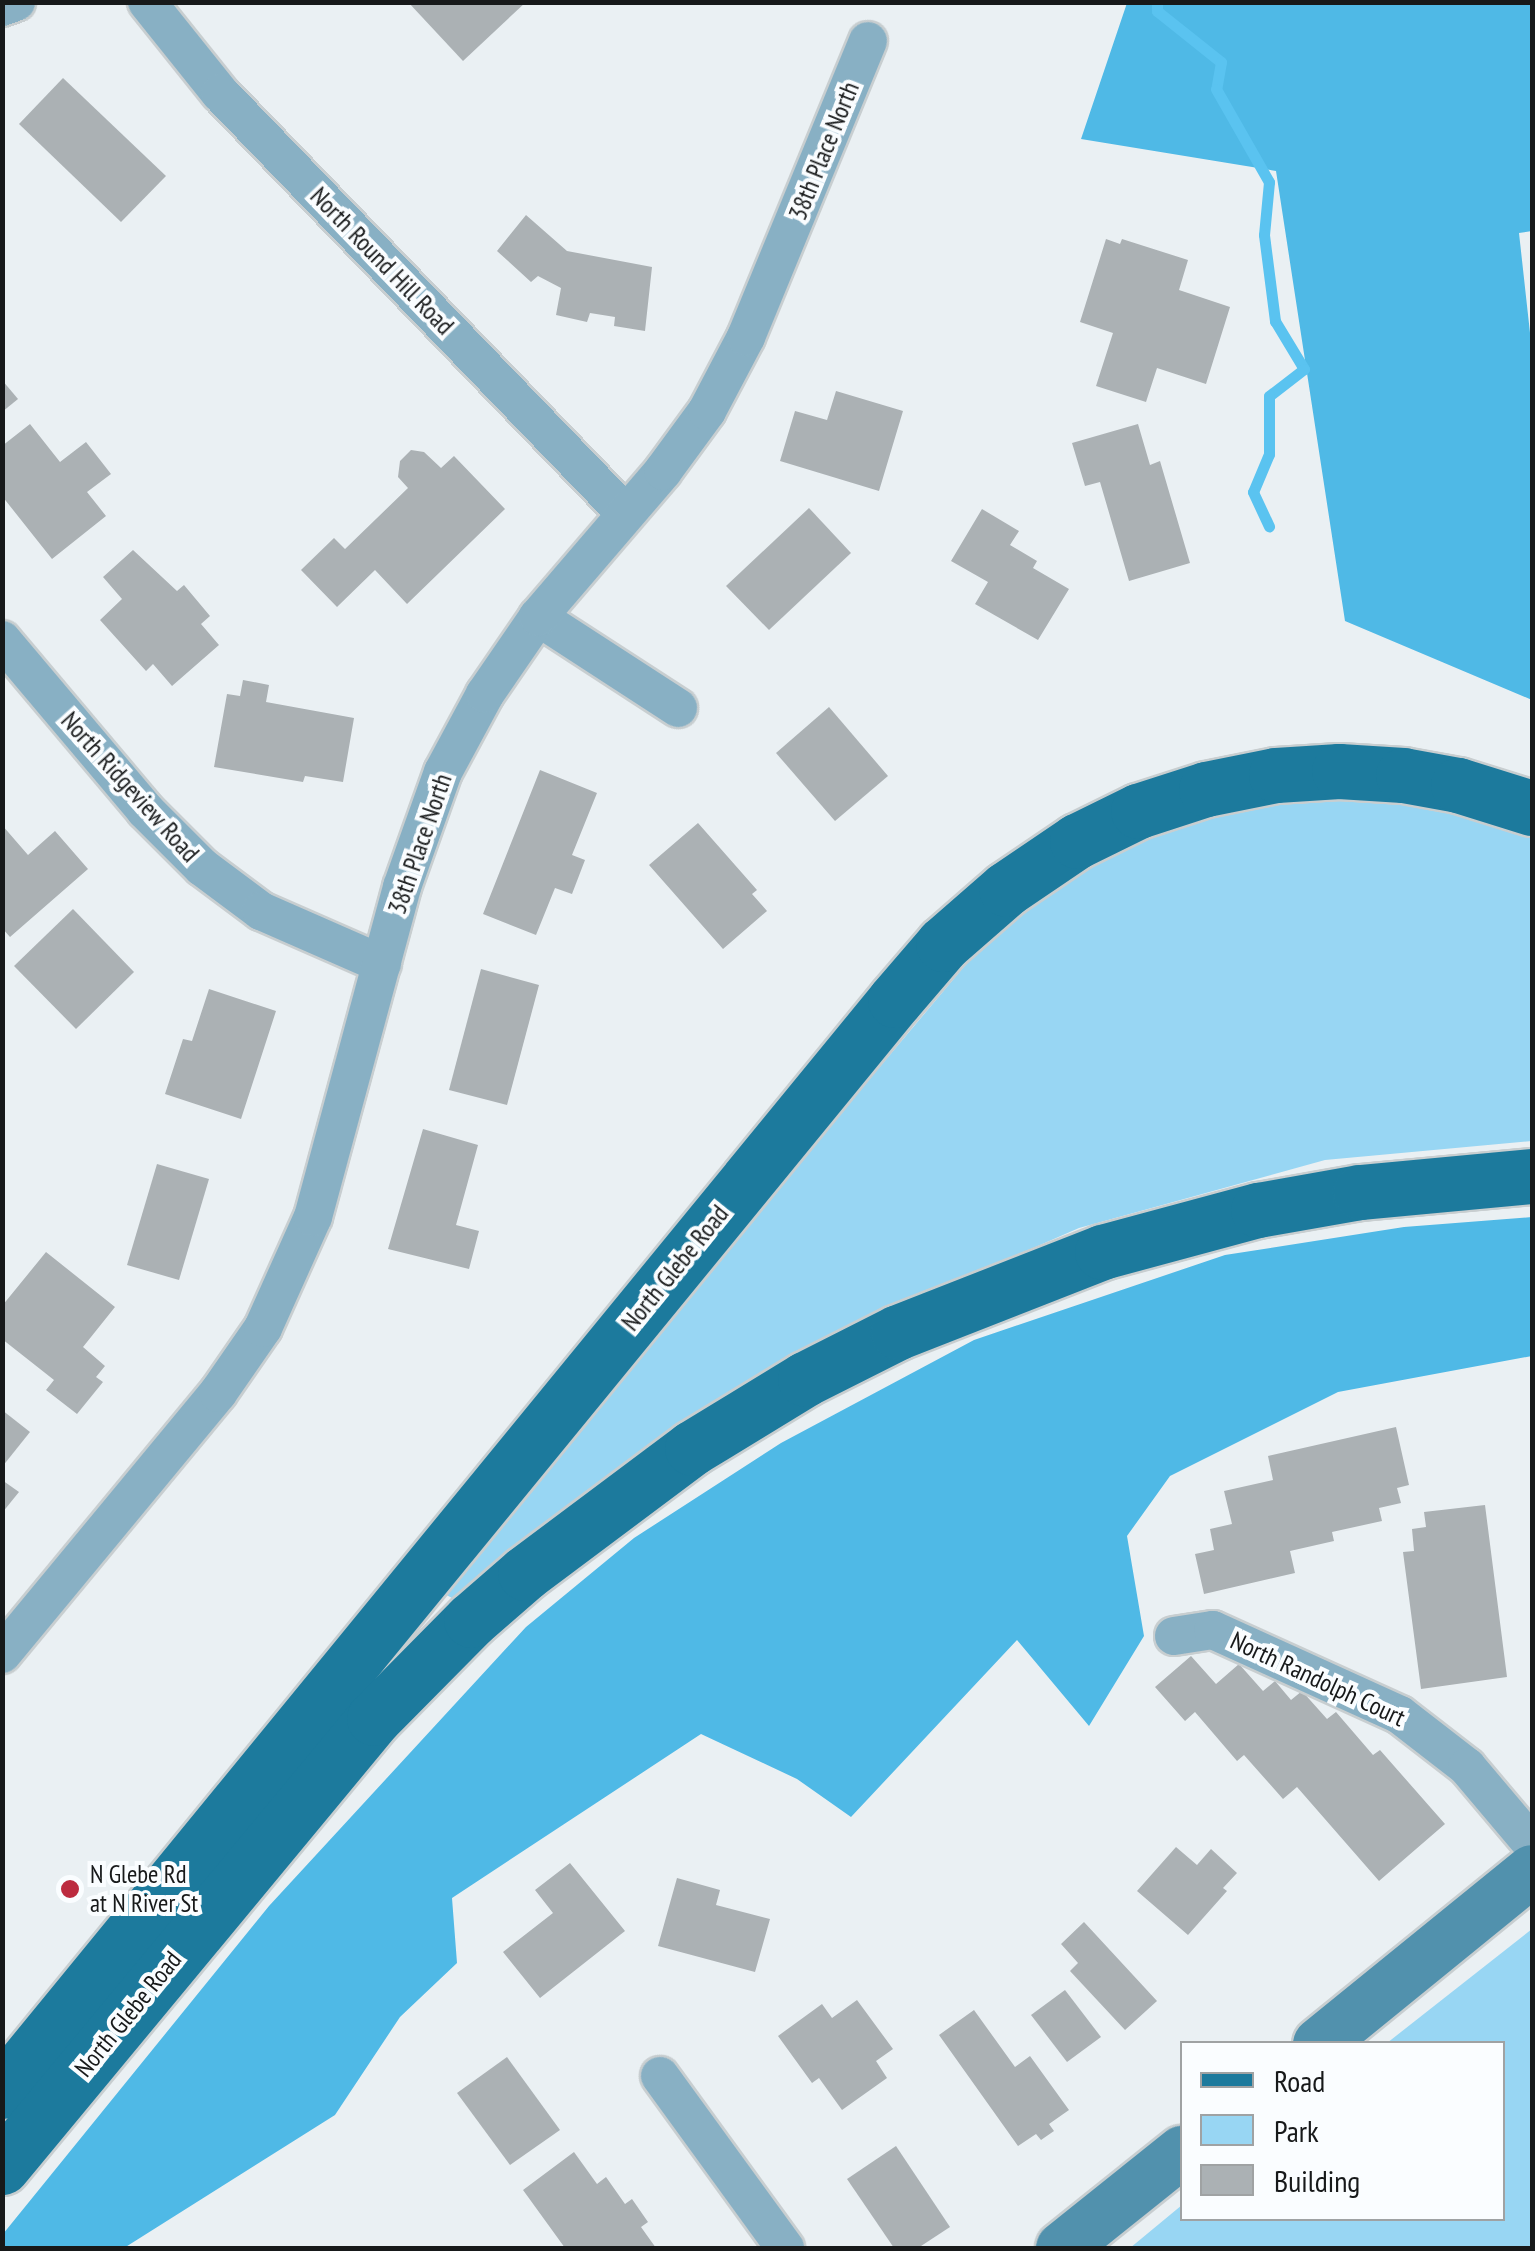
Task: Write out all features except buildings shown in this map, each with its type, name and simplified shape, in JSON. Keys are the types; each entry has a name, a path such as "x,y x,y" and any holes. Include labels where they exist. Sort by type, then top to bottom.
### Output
{"main road":[{"name":"North Glebe Road","path":"2,2167 25,2068 944,944 1006,889 1077,841 1138,811 1206,789 1276,775 1403,775 1458,785 1532,808"},
{"name":"North Glebe Road","path":"25,2068 458,1633 595,1516 751,1411 850,1356 938,1314 1046,1271 1153,1236 1360,1192 1532,1176"}],"street":[{"path":"2,7 16,2"},
{"name":"North Round Hill Road","path":"147,2 220,93 624,512"},
{"name":"38th Place North","path":"2,1654 218,1394 263,1328 312,1217 413,850 443,772 485,694 538,617 685,444 727,377 868,41"},
{"path":"538,617 678,708"},
{"name":"North Ridgeview Road","path":"2,640 146,810 202,868 261,911 382,964"},
{"name":"North Randolph Court","path":"1174,1636 1213,1630 1400,1715 1467,1768 1532,1844"},
{"path":"1323,2041 1532,1871"},
{"path":"660,2076 786,2248"},
{"path":"1062,2248 1180,2154"}],"green space":[{"path":"1315,795 1437,803 1532,832 1532,1141 1325,1160 1079,1228 839,1333 465,1605 439,1591 1015,906 1191,812"},
{"path":"1532,1929 1532,2248 1130,2248 1180,2207 1180,2221 1505,2221 1505,2041 1390,2041"}],"shaded area":[{"path":"1127,3 1532,3 1532,231 1519,233 1532,351 1532,700 1345,621 1276,171 1081,139"},
{"path":"1532,1217 1532,1356 1338,1392 1170,1476 1127,1536 1144,1636 1089,1726 1017,1640 851,1817 797,1779 701,1734 452,1898 457,1963 400,2017 335,2115 124,2248 3,2248 3,2234 269,1906 526,1627 634,1538 781,1443 974,1340 1225,1255 1404,1227"}],"waterway":[{"path":"1157,2 1157,11 1221,62 1216,89 1269,182 1264,235 1275,321 1304,369 1269,396 1269,454 1253,492 1269,527"}],"place":[{"name":"N Glebe Rd at N River St","path":"70,1889"}]}
